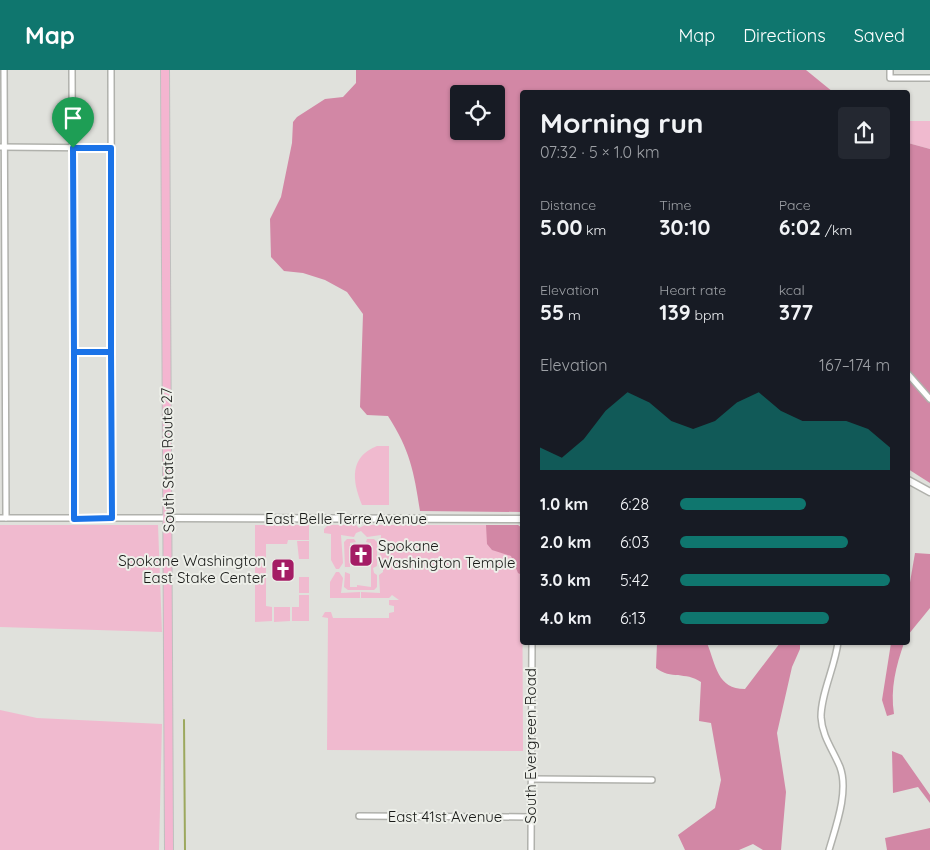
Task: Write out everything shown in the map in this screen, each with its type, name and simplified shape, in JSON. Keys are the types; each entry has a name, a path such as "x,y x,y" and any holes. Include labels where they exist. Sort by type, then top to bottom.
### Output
{"main road":[{"name":"South State Route 27","path":"165,70 169,850"}],"street":[{"path":"4,70 3,518 168,518"},
{"path":"72,70 74,519"},
{"path":"111,70 112,518"},
{"path":"890,70 890,78 930,78"},
{"path":"3,147 111,148"},
{"path":"74,352 111,352"},
{"path":"910,376 930,399"},
{"path":"910,483 930,492"},
{"name":"East Belle Terre Avenue","path":"168,518 520,519"},
{"name":"South Evergreen Road","path":"531,850 532,645"},
{"path":"829,850 842,794 842,779 840,768 822,729 822,707 836,658 838,645"},
{"path":"532,779 652,780"},
{"name":"East 41st Avenue","path":"359,816 531,817"}],"shaded area":[{"path":"356,70 806,70 831,90 520,90 520,512 420,511 410,462 395,428 388,416 367,415 360,407 363,314 347,292 325,280 303,273 284,271 271,257 270,219 281,197 292,143 293,122 297,117 325,99 343,97 356,83"},
{"path":"910,121 930,121 930,149 910,144"},
{"path":"910,144 930,149 930,483 910,470"},
{"path":"377,446 389,446 389,505 362,505 355,479 357,463 361,456"},
{"path":"0,525 158,525 162,632 0,627"},
{"path":"255,525 309,525 309,540 288,540 287,544 266,544 266,559 255,559"},
{"path":"328,525 356,525 359,528 365,525 520,526 520,645 523,645 523,751 327,750 328,618 322,617 325,612 331,612 333,618 389,618 389,613 394,612 394,606 389,605 389,600 399,600 392,595 389,598 361,598 361,592 380,593 379,575 383,572 383,568 379,566 381,535 367,537 361,531 356,533 354,537 341,535 343,563 339,569 336,569 331,560 331,534 324,533 324,529"},
{"path":"486,525 520,526 520,574 511,556 492,550 487,544"},
{"path":"347,539 354,539 356,542 350,543 350,567 345,567 345,569 344,542"},
{"path":"367,539 374,539 377,542 377,566 373,568 374,573 377,575 377,587 374,590 348,590 344,587 345,572 350,574 350,587 357,587 357,585 371,587 371,543 366,542"},
{"path":"297,541 309,541 309,559 299,559"},
{"path":"915,553 930,554 930,608 910,633 910,582"},
{"path":"255,563 266,563 266,606 272,607 272,621 255,622"},
{"path":"336,572 339,572 343,578 341,593 360,592 360,598 330,598 330,582"},
{"path":"299,577 309,577 309,593 299,593"},
{"path":"299,595 309,595 309,621 292,621 292,607 299,607"},
{"path":"274,607 290,607 290,621 274,622"},
{"path":"657,645 708,645 723,680 736,688 745,689 778,645 800,645 792,667 777,733 786,792 781,850 763,850 753,844 739,850 685,850 678,835 715,808 721,780 711,723 699,721 701,682 689,677 667,674 656,668"},
{"path":"891,645 903,645 894,678 894,714 887,716 882,700"},
{"path":"0,710 37,718 162,724 159,850 0,850"},
{"path":"892,751 902,755 930,795 930,803 918,787 893,793"},
{"path":"930,828 930,850 887,850 885,838"}],"waterway":[{"path":"184,720 185,850"}],"place":[{"name":"Spokane Washington Temple","path":"361,555"},
{"name":"Spokane Washington East Stake Center","path":"283,570"}],"route":[{"path":"73,148 74,352 111,352 112,518 74,519 74,352 111,352 111,148 73,148"}]}
